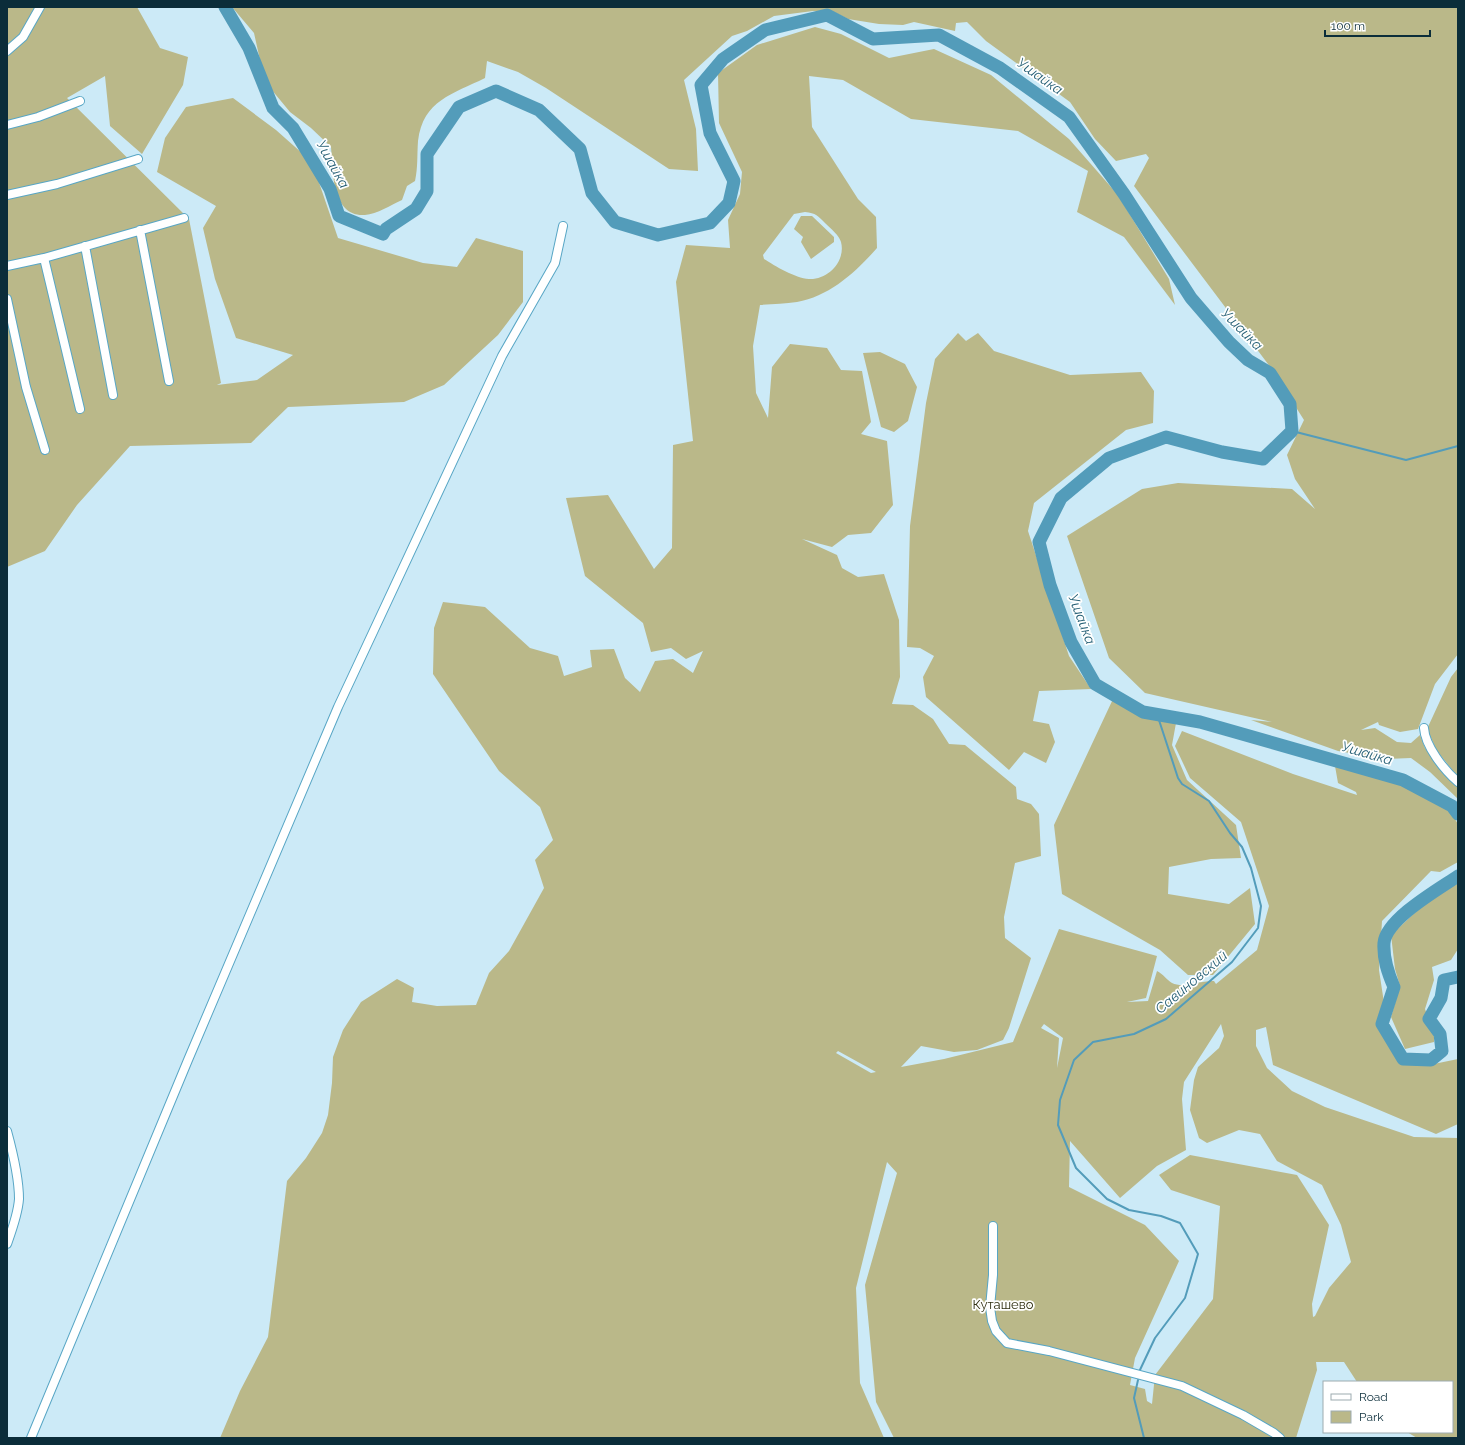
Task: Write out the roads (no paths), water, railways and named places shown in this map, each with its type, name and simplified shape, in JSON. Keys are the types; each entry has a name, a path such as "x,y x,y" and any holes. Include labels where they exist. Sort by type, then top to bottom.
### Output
{"street":[{"path":"7,50 23,37 40,7"},
{"path":"7,125 38,117 80,101"},
{"path":"7,195 56,184 138,159"},
{"path":"7,266 44,258 184,218"},
{"path":"31,1438 191,1053 338,707 502,356 555,263 563,226"},
{"path":"140,230 169,381"},
{"path":"85,246 113,395"},
{"path":"44,258 80,409"},
{"path":"7,299 26,387 45,450"},
{"path":"1424,728 1424,738 1431,750 1450,775 1458,782"},
{"path":"7,1131 14,1156 19,1199 7,1244"},
{"path":"993,1226 993,1275 990,1307 992,1321 996,1331 1007,1343 1048,1351 1182,1386 1243,1415 1280,1438"}],"waterway":[{"name":"Ушайка","path":"225,7 249,48 273,108 293,128 330,189 339,216 383,234 386,229 416,209 427,191 427,154 459,107 496,91 539,110 580,149 592,193 615,222 658,235 710,223 729,203 734,181 710,133 701,85 723,59 765,30 827,15 873,39 939,35 1000,68 1069,117 1124,194 1191,298 1229,342 1248,360 1270,373 1290,404 1292,431 1263,459 1222,452 1166,437 1109,458 1061,498 1039,542 1050,585 1071,642 1095,684 1143,712 1200,722 1403,780 1452,806 1458,814"},
{"path":"1292,431 1406,460 1458,446"},
{"name":"Савиновский","path":"1139,1372 1155,1338 1185,1298 1198,1254 1180,1223 1161,1216 1129,1210 1107,1199 1076,1168 1058,1125 1060,1100 1074,1060 1093,1042 1134,1034 1166,1019 1232,962 1258,928 1261,906 1251,868 1242,847 1230,833 1209,801 1182,784 1178,778 1157,714"},
{"name":"Ушайка","path":"1458,876 1415,905 1403,915 1387,934 1384,943 1386,966 1394,987 1382,1024 1403,1059 1431,1060 1442,1051 1440,1034 1429,1019 1441,998 1444,980 1458,977"},
{"name":"Савиновский","path":"1138,1380 1134,1398 1144,1438"}],"park label":[{"name":"Куташево","path":"1003,1304"}]}
